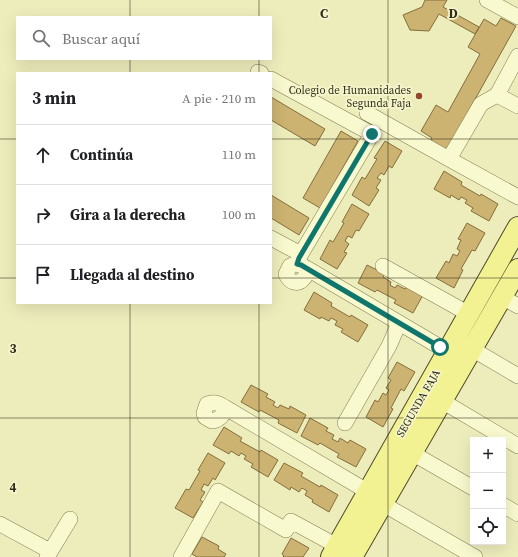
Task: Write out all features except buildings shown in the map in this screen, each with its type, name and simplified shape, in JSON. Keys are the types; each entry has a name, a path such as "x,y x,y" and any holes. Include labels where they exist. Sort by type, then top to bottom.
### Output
{"main road":[{"name":"SEGUNDA FAJA","path":"346,555 368,491 518,227"},
{"name":"SEGUNDA FAJA","path":"346,555 383,504 472,349 510,301 518,269"}],"street":[{"path":"487,0 518,17"},
{"path":"449,159 481,104 498,95 518,56"},
{"path":"272,79 372,134 302,263"},
{"path":"498,95 517,102"},
{"path":"367,113 518,197"},
{"path":"272,239 302,263 399,323 448,351"},
{"path":"383,266 469,314"},
{"path":"345,423 389,346 399,323"},
{"path":"472,349 518,376"},
{"path":"442,401 518,446"},
{"path":"226,408 368,491"},
{"path":"412,453 470,486"},
{"path":"181,557 218,491 286,530 291,521 346,555"},
{"path":"383,504 475,557"},
{"path":"506,507 518,514"},
{"path":"0,524 48,554 70,519"}],"place":[{"name":"Colegio de Humanidades Segunda Faja","path":"419,96"}],"route":[{"path":"372,134 299,258 297,264 440,347"}]}
